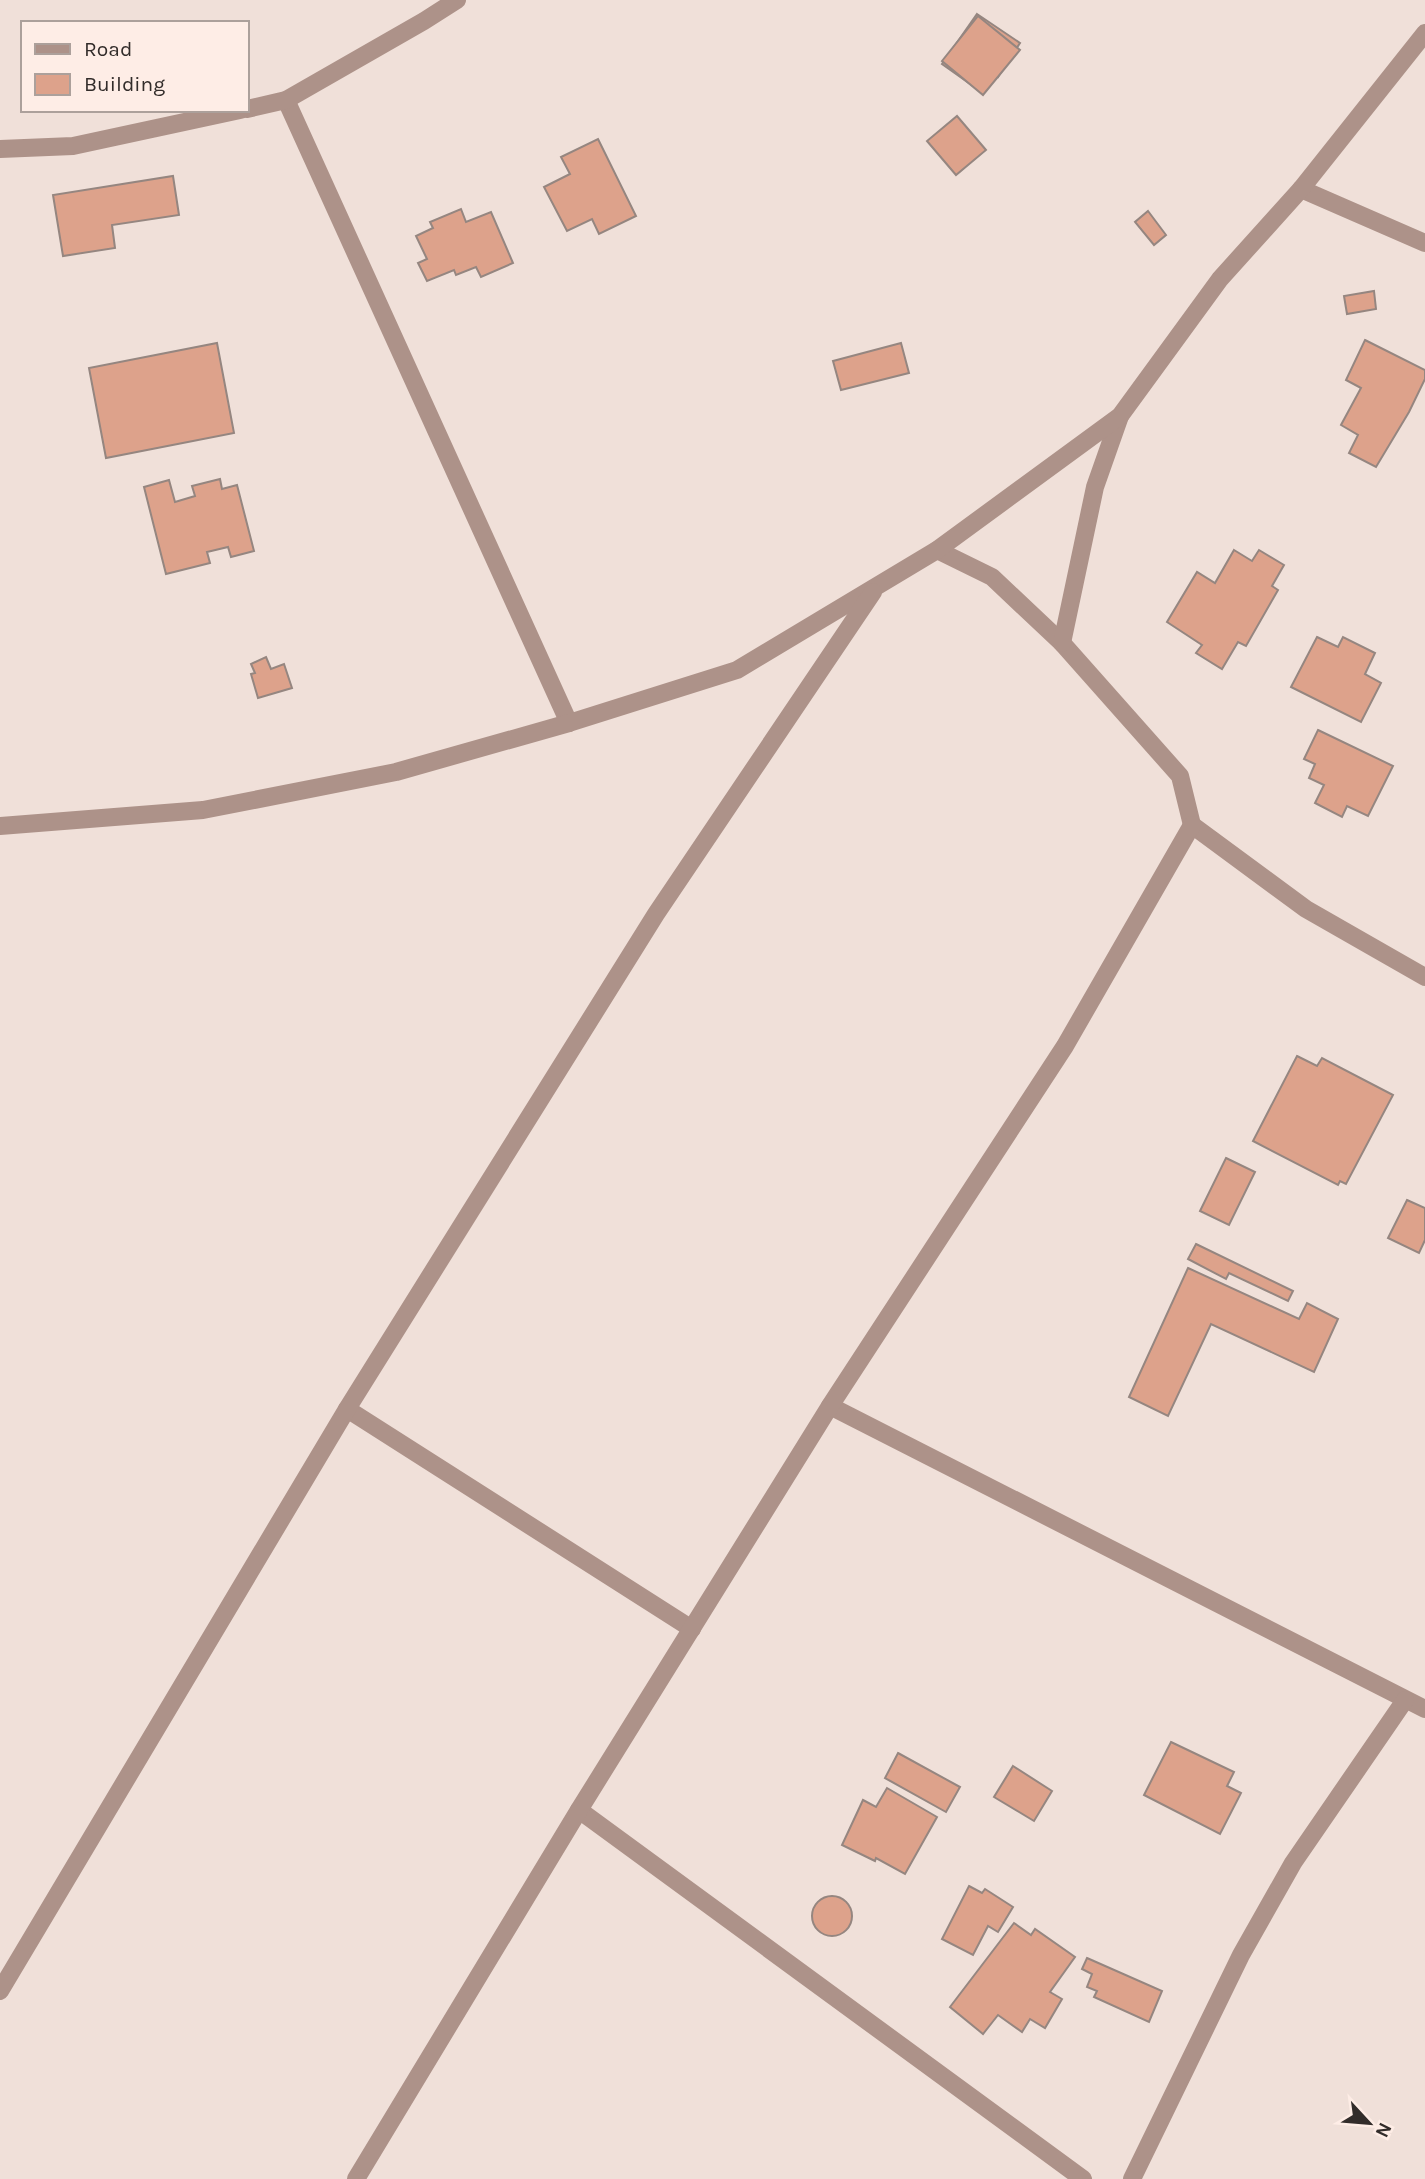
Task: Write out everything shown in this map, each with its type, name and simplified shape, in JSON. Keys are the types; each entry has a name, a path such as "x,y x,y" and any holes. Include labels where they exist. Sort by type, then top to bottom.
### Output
{"street":[{"path":"248,109 286,100 424,22 457,0"},
{"path":"1062,643 1095,487 1120,416 1220,279 1301,189 1425,33"},
{"path":"286,100 569,723"},
{"path":"0,149 73,146 231,112"},
{"path":"1301,189 1425,243"},
{"path":"0,827 203,810 396,772 569,723 737,670 937,550 1120,416"},
{"path":"937,550 992,577 1062,643 1180,776 1192,825 1306,909 1425,977"},
{"path":"0,1991 347,1409 656,914 877,586"},
{"path":"356,2179 579,1810 830,1406 1065,1046 1192,825"},
{"path":"830,1406 1425,1709"},
{"path":"347,1409 691,1629"},
{"path":"1132,2179 1241,1955 1293,1863 1405,1700"},
{"path":"579,1810 1083,2179"}],"building":[{"path":"977,14 1020,43 998,77 989,70 976,88 942,64"},
{"path":"978,16 1020,50 983,95 942,61"},
{"path":"957,116 986,150 956,175 927,141"},
{"path":"598,139 636,216 599,234 592,219 567,231 544,187 570,174 561,157"},
{"path":"173,176 179,215 112,225 115,248 63,256 53,195"},
{"path":"461,209 466,222 491,212 513,263 481,277 476,267 456,275 454,270 427,281 418,263 427,259 416,236 433,228 430,222"},
{"path":"1148,211 1166,235 1154,245 1135,222"},
{"path":"1374,291 1376,309 1347,314 1344,296"},
{"path":"1365,340 1425,370 1425,379 1409,412 1376,467 1349,453 1358,435 1341,425 1361,388 1346,380"},
{"path":"217,343 234,433 106,458 89,368"},
{"path":"901,343 909,373 841,390 833,361"},
{"path":"220,479 222,489 237,485 254,551 231,557 228,547 207,552 210,563 166,574 144,487 169,480 175,502 195,496 192,486"},
{"path":"1234,550 1252,561 1259,550 1284,565 1272,586 1278,590 1246,646 1238,642 1222,669 1196,653 1202,645 1167,622 1197,572 1215,583"},
{"path":"1317,637 1338,647 1343,637 1375,653 1365,674 1381,683 1361,722 1291,687"},
{"path":"266,657 271,669 284,664 292,688 258,698 251,674 255,673 251,664"},
{"path":"1318,730 1393,766 1368,816 1347,806 1342,817 1315,803 1324,785 1309,778 1315,764 1304,759"},
{"path":"1297,1056 1317,1066 1322,1058 1393,1095 1346,1184 1340,1181 1338,1185 1253,1141"},
{"path":"1226,1158 1255,1172 1229,1225 1200,1211"},
{"path":"1407,1200 1425,1208 1425,1240 1419,1253 1388,1238"},
{"path":"1196,1244 1293,1291 1288,1301 1229,1273 1226,1279 1188,1259"},
{"path":"1188,1268 1299,1319 1307,1303 1338,1319 1314,1372 1211,1324 1168,1416 1129,1397"},
{"path":"1171,1742 1234,1772 1227,1786 1241,1793 1220,1834 1144,1795"},
{"path":"898,1753 960,1787 946,1812 885,1778"},
{"path":"1013,1766 1052,1791 1034,1821 994,1797"},
{"path":"887,1788 937,1817 905,1874 876,1858 875,1861 842,1845 863,1800 876,1807"},
{"path":"969,1886 982,1893 985,1889 1013,1907 998,1932 988,1926 973,1955 942,1939"},
{"path":"832,1896 846,1902 852,1916 846,1930 832,1936 818,1930 812,1916 818,1902"},
{"path":"1014,1923 1031,1935 1035,1929 1075,1957 1050,1992 1062,1999 1045,2028 1030,2019 1022,2032 998,2015 983,2034 950,2007"},
{"path":"1087,1958 1162,1991 1149,2022 1094,1997 1097,1991 1087,1987 1092,1974 1082,1969"}]}
